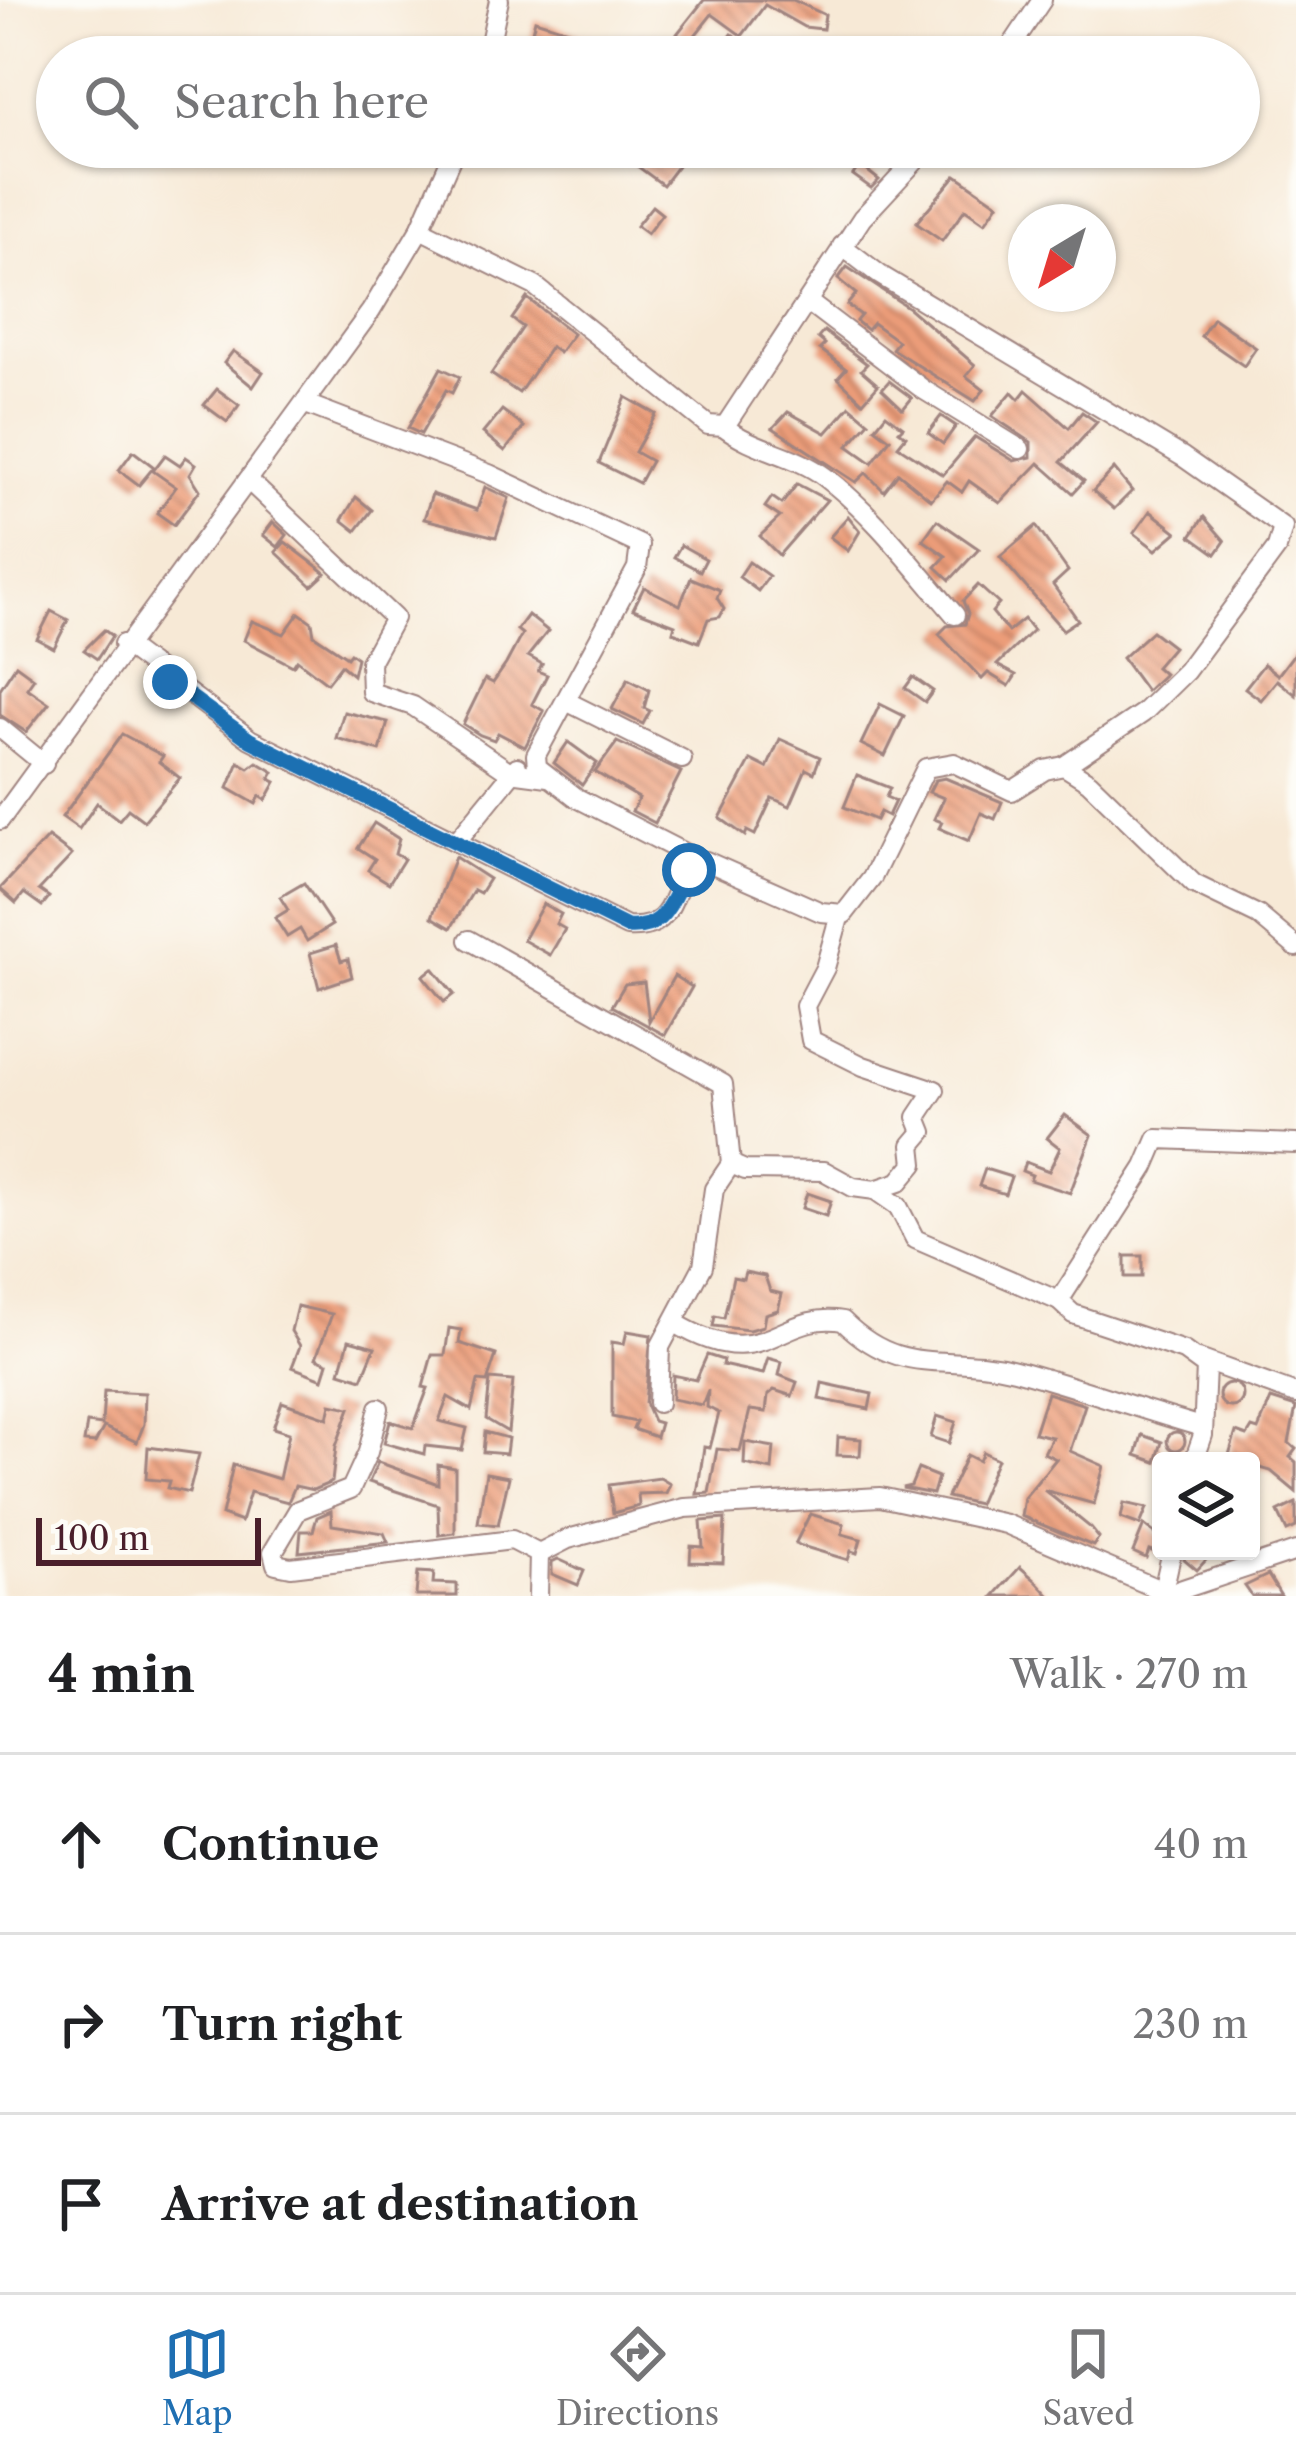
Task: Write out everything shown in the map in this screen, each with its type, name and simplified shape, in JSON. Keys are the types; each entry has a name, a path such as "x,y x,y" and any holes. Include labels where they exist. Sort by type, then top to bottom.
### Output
{"street":[{"path":"492,36 500,0"},
{"path":"1018,36 1042,0"},
{"path":"0,820 44,764 124,644 306,404 420,229 447,168"},
{"path":"723,426 740,411 842,246 910,168"},
{"path":"420,229 535,286 708,425 723,426 741,440 821,473 863,511 955,615"},
{"path":"536,755 537,766 577,798 700,862 821,913 840,914 850,910 872,878 926,768 954,763 1012,790 1045,770 1064,766 1143,713 1186,671 1277,548 1283,527 1183,457 880,275 842,246"},
{"path":"808,302 924,390 1020,449"},
{"path":"306,404 489,474 606,524 640,545 637,568 536,755 510,772 456,842"},
{"path":"248,480 394,618 370,662 371,692 413,706 510,772 548,777"},
{"path":"124,644 250,740 627,927 647,928 660,922 682,880 700,862"},
{"path":"568,702 682,759"},
{"path":"0,728 44,764"},
{"path":"1064,766 1089,782 1194,884 1258,915 1296,947"},
{"path":"731,1164 745,1170 824,1171 854,1187 875,1190 899,1182 914,1164 912,1145 923,1132 917,1117 935,1090 863,1066 811,1040 805,1006 825,968 840,914"},
{"path":"470,940 723,1084 731,1164 714,1189 704,1266 659,1347 658,1403"},
{"path":"1059,1301 1145,1167 1157,1138 1296,1144"},
{"path":"875,1190 898,1206 915,1239 1059,1301 1073,1314 1296,1394"},
{"path":"674,1323 711,1339 756,1347 819,1320 843,1321 866,1344 891,1357 1010,1369 1202,1427"},
{"path":"1190,1356 1206,1367 1208,1380 1196,1452"},
{"path":"379,1408 359,1478 341,1496 298,1510 273,1552 276,1564 292,1567 497,1541 524,1544 539,1554"},
{"path":"539,1554 568,1539 685,1508 880,1497 1006,1524 1162,1594 1296,1551"},
{"path":"538,1596 539,1554"},
{"path":"1162,1594 1170,1560"}],"building":[{"path":"704,0 793,0 825,15 823,29 804,27 765,5 742,36 712,14 695,36 677,34"},
{"path":"535,20 587,36 531,36"},
{"path":"640,168 676,168 663,185"},
{"path":"864,168 879,180 871,188 853,175"},
{"path":"956,175 998,204 985,223 965,209 942,241 916,223"},
{"path":"652,206 662,214 647,234 636,226"},
{"path":"847,267 909,308 975,365 966,376 984,390 975,401 892,349 898,341 873,323 867,330 856,321 861,315 847,305 856,294 838,279"},
{"path":"527,298 573,334 559,353 551,347 519,393 491,374 523,327 512,319"},
{"path":"1213,318 1256,348 1244,366 1201,336"},
{"path":"824,331 867,364 861,370 878,385 863,402 838,378 846,369 820,349 825,344 818,338"},
{"path":"233,351 263,372 253,387 224,363"},
{"path":"441,368 460,377 452,393 446,390 421,434 408,428"},
{"path":"889,381 912,398 903,409 882,389"},
{"path":"217,389 239,405 227,422 204,405"},
{"path":"1026,390 1069,428 1082,412 1097,422 1061,462 1084,481 1073,493 1039,463 1000,503 969,481 962,492 947,481 931,500 898,473 884,491 866,473 856,482 773,428 788,412 826,433 850,406 869,422 848,446 872,463 890,439 875,428 886,414 903,427 899,431 906,436 898,446 943,475 975,437 1014,461 1031,457 1031,442 992,416 1012,392 1019,399"},
{"path":"626,397 656,414 635,452 651,461 639,483 599,463"},
{"path":"502,410 524,427 505,451 483,433"},
{"path":"941,416 956,426 943,444 928,433"},
{"path":"133,451 154,467 139,485 119,470"},
{"path":"165,455 180,465 186,457 196,464 190,474 200,490 174,525 157,513 176,487 153,471"},
{"path":"1114,469 1132,491 1114,509 1093,491"},
{"path":"797,484 827,500 779,555 760,536 780,517 765,507 772,497 782,504"},
{"path":"485,487 509,498 496,537 424,519 432,494 477,510"},
{"path":"356,497 372,510 356,531 342,520"},
{"path":"1150,511 1177,532 1156,550 1134,533"},
{"path":"848,516 860,531 848,551 830,537"},
{"path":"1204,517 1225,541 1216,554 1191,536"},
{"path":"937,520 979,549 950,580 936,567 946,556 923,540"},
{"path":"273,522 287,535 278,547 263,535"},
{"path":"1036,526 1068,571 1053,585 1078,620 1063,630 1000,557"},
{"path":"285,542 326,573 312,586 276,552"},
{"path":"681,545 706,559 700,571 674,557"},
{"path":"749,562 769,576 758,591 739,577"},
{"path":"691,578 720,590 717,598 724,609 720,617 708,619 699,642 673,632 675,625 633,609 644,587 680,605"},
{"path":"978,585 999,604 992,612 1008,632 1024,619 1033,630 997,665 1016,675 1009,686 988,673 982,679 939,634 947,626 965,624 968,614 963,601"},
{"path":"51,611 68,620 54,648 37,639"},
{"path":"299,613 312,622 314,635 347,657 350,653 357,658 353,675 341,665 327,683 297,660 293,666 244,640 252,621 284,634"},
{"path":"528,615 548,631 528,656 542,664 538,671 547,675 532,704 544,711 525,747 498,733 494,740 480,735 463,724 485,679 493,683 506,664 522,634 517,630"},
{"path":"104,630 112,636 97,659 84,650"},
{"path":"1152,631 1173,647 1156,667 1164,674 1146,691 1122,658"},
{"path":"1296,651 1296,695 1277,680 1261,700 1245,688 1264,664 1278,675"},
{"path":"16,665 34,678 27,688 49,703 26,732 0,715 0,689"},
{"path":"913,677 933,691 925,702 905,688"},
{"path":"628,679 649,690 644,708 650,711 643,724 612,709"},
{"path":"880,704 904,716 885,756 861,744"},
{"path":"344,712 388,722 380,751 336,738"},
{"path":"122,734 163,756 159,762 180,778 144,821 128,809 119,820 97,803 79,829 62,817"},
{"path":"780,739 820,757 814,773 806,769 790,806 772,798 755,835 747,831 745,836 720,818 751,760 767,768"},
{"path":"568,742 597,763 582,785 554,763"},
{"path":"617,742 681,772 655,823 632,811 639,798 595,772"},
{"path":"239,762 249,768 257,762 274,772 270,779 276,782 266,800 260,796 256,804 228,788"},
{"path":"857,775 890,788 886,797 895,801 888,816 880,812 876,820 844,807"},
{"path":"945,778 1002,802 995,819 981,813 969,841 939,828 942,822 934,819 944,798 929,792 935,780"},
{"path":"374,823 399,839 395,854 404,859 389,883 368,870 375,859 358,848"},
{"path":"48,837 72,855 39,890 49,897 42,906 24,893 16,903 0,889"},
{"path":"455,857 489,879 480,893 474,890 451,928 432,917"},
{"path":"304,883 332,925 307,941 300,929 287,937 275,918 288,910 280,897"},
{"path":"543,904 561,914 556,924 565,929 550,955 523,940"},
{"path":"336,945 341,961 348,959 352,977 319,988 310,953"},
{"path":"433,968 454,994 444,1002 423,976"},
{"path":"674,976 692,987 665,1035 612,1006 625,984 644,982 649,1021"},
{"path":"1065,1115 1092,1135 1070,1193 1030,1180 1032,1175 1022,1171 1025,1162 1049,1171 1060,1148 1047,1138"},
{"path":"985,1169 1011,1177 1005,1194 979,1186"},
{"path":"807,1193 831,1201 826,1216 802,1208"},
{"path":"1125,1256 1142,1256 1142,1277 1125,1277"},
{"path":"745,1272 765,1276 770,1291 782,1294 778,1310 765,1314 763,1326 749,1330 713,1326 715,1316 724,1318 733,1277 743,1279"},
{"path":"297,1306 332,1314 316,1358 328,1363 323,1379 292,1367 300,1346 291,1331"},
{"path":"449,1328 461,1330 459,1343 496,1355 487,1382 478,1381 471,1410 448,1397 439,1421 467,1428 462,1450 425,1446 424,1454 384,1443 390,1421 413,1428 428,1388 423,1387 432,1355 445,1355"},
{"path":"627,1331 651,1335 645,1403 653,1421 660,1423 656,1437 633,1429 636,1422 612,1417 612,1342 624,1344"},
{"path":"349,1340 375,1347 362,1379 340,1372"},
{"path":"707,1355 723,1360 722,1365 763,1374 768,1358 782,1362 779,1375 797,1382 792,1396 774,1390 768,1395 766,1412 750,1410 740,1451 717,1449 709,1493 697,1494 704,1447 710,1448 719,1413 707,1407 708,1390 702,1405 672,1399 673,1375 696,1380"},
{"path":"490,1379 513,1381 508,1432 486,1419"},
{"path":"822,1383 872,1394 869,1409 819,1399"},
{"path":"1231,1383 1240,1386 1240,1404 1231,1407 1222,1404 1219,1395 1222,1386"},
{"path":"104,1391 145,1393 144,1424 137,1442 104,1427 95,1443 84,1442 87,1423 102,1425"},
{"path":"1047,1393 1085,1405 1070,1451 1104,1466 1094,1504 1044,1490 1091,1528 1099,1538 1093,1546 1021,1516 1024,1498 1056,1459 1044,1453 1052,1437 1034,1433"},
{"path":"1271,1399 1296,1407 1289,1443 1296,1449 1290,1457 1296,1462 1296,1492 1260,1468 1260,1452 1230,1452 1236,1432 1247,1436 1252,1428 1258,1430"},
{"path":"282,1402 328,1418 331,1404 350,1408 336,1446 332,1482 313,1490 295,1486 288,1502 250,1492 241,1522 222,1515 233,1465 279,1479 289,1433 273,1428"},
{"path":"937,1416 956,1422 949,1443 931,1437"},
{"path":"485,1432 508,1438 506,1454 483,1452"},
{"path":"1176,1432 1185,1441 1176,1450 1167,1441"},
{"path":"1142,1435 1162,1442 1159,1452 1152,1452 1152,1461 1136,1455"},
{"path":"838,1437 861,1439 860,1456 837,1455"},
{"path":"745,1442 774,1447 772,1470 744,1464"},
{"path":"148,1447 199,1454 189,1493 167,1488 169,1481 146,1479"},
{"path":"983,1452 997,1459 978,1504 947,1497 967,1455 979,1461"},
{"path":"378,1462 438,1484 438,1465 455,1468 455,1533 439,1535 438,1505 369,1482"},
{"path":"918,1469 938,1477 933,1494 902,1488 911,1486"},
{"path":"486,1473 509,1477 498,1525 478,1523"},
{"path":"660,1478 670,1484 666,1493 638,1494 639,1506 613,1513 609,1485"},
{"path":"1124,1503 1147,1508 1140,1525 1121,1518"},
{"path":"1296,1503 1296,1527 1287,1531 1278,1512"},
{"path":"331,1511 332,1525 384,1533 388,1542 299,1552 301,1531 313,1531 317,1517"},
{"path":"810,1514 844,1524 842,1534 861,1539 857,1553 851,1551 848,1560 795,1544"},
{"path":"725,1519 723,1563 690,1562 691,1546 703,1547 701,1521"},
{"path":"1144,1525 1152,1531 1152,1551 1146,1558 1133,1552"},
{"path":"558,1559 584,1571 578,1585 552,1574 552,1562"},
{"path":"1185,1560 1206,1560 1197,1570"},
{"path":"1020,1567 1035,1580 1050,1596 994,1596"},
{"path":"418,1572 434,1573 433,1583 457,1584 457,1596 416,1596"},
{"path":"1268,1575 1281,1596 1252,1596 1245,1586"}],"route":[{"path":"170,682 250,740 627,927 647,928 660,922 689,870"}]}
